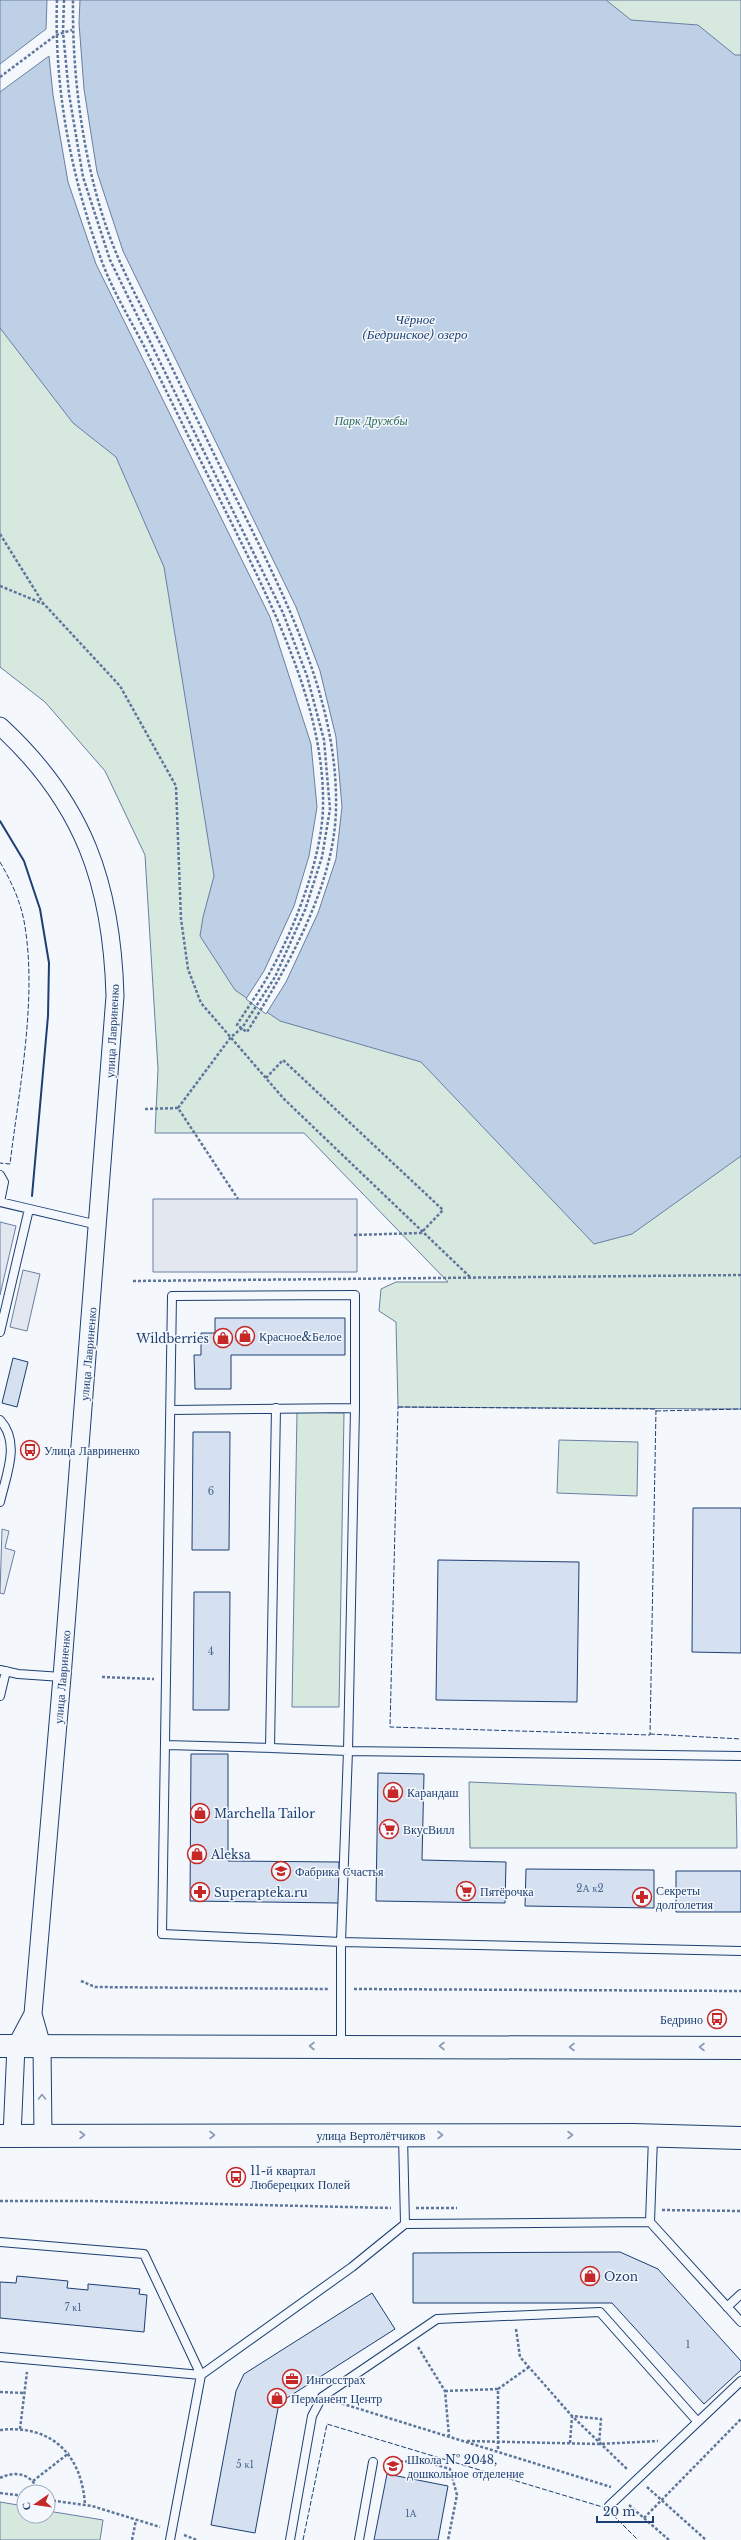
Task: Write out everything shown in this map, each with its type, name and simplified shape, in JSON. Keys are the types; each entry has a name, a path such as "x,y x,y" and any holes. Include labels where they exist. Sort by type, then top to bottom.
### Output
{"main road":[{"path":"8,2046 741,2048"},
{"name":"улица Вертолётчиков","path":"6,2136 653,2135 741,2138"}],"street":[{"name":"улица Лавриненко","path":"0,726 31,755 61,795 92,856 106,905 114,974 114,1019 98,1225 62,1677 33,2014 42,2046 43,2136"},
{"name":"улица Лавриненко","path":"8,2046 33,2014"},
{"path":"6,2136 8,2046"}],"lane":[{"path":"0,1174 4,1182 0,1202 98,1225"},
{"path":"0,1332 29,1209"},
{"path":"341,2046 342,1942 356,1408 355,1295 172,1296 162,1934 342,1942 741,1950"},
{"path":"270,1748 276,1408"},
{"path":"171,1410 356,1408"},
{"path":"0,1420 10,1436 12,1450 0,1502"},
{"path":"0,1696 3,1670 62,1677"},
{"path":"166,1745 348,1751 741,1756"},
{"path":"403,2135 406,2208 405,2224"},
{"path":"653,2135 650,2222 741,2322"},
{"path":"0,2357 201,2375 352,2267 405,2224 650,2222"},
{"path":"0,2242 144,2254 201,2375 170,2540"},
{"path":"727,2307 741,2294"},
{"path":"290,2540 312,2416 322,2397 437,2320 600,2312 697,2421"},
{"path":"609,2506 676,2440 741,2380"},
{"path":"359,2540 373,2462"}],"path":[{"path":"57,0 56,35 60,97 76,180 102,262 276,614 299,678 317,742 323,808 315,858 299,909 270,974 236,1025 247,1032 280,980 311,912 330,858 336,808 330,737 314,674 290,609 117,255 91,173 78,90 72,30 73,0"},
{"path":"64,0 63,32 69,94 83,177 110,260 283,613 307,676 324,740 330,809 322,857 305,910 274,977 242,1028 232,1038 178,1108"},
{"path":"0,77 56,35 72,30"},
{"path":"0,534 44,604 120,686 176,786 180,919 188,969 201,1003 284,1099 421,1232 470,1277"},
{"path":"0,586 44,604"},
{"path":"266,1078 283,1060 443,1210 421,1232 354,1235"},
{"path":"145,1109 178,1108"},
{"path":"178,1108 238,1198"},
{"path":"133,1281 741,1275"},
{"path":"102,1677 167,1679"},
{"path":"81,1981 95,1987 741,1991"},
{"path":"0,2201 89,2201 461,2208"},
{"path":"651,2210 741,2211"},
{"path":"515,2316 520,2357 598,2444 706,2540"},
{"path":"412,2336 445,2391 449,2436"},
{"path":"20,2430 29,2360"},
{"path":"445,2391 498,2389 529,2367"},
{"path":"498,2389 498,2451"},
{"path":"0,2392 24,2393"},
{"path":"322,2397 609,2486 669,2540"},
{"path":"570,2443 572,2416"},
{"path":"572,2416 601,2419 598,2444"},
{"path":"644,2518 660,2499 741,2418"},
{"path":"0,2430 20,2430 46,2436 68,2453 78,2470 84,2490 85,2505"},
{"path":"463,2440 598,2444 676,2440"},
{"path":"33,2481 68,2453"},
{"path":"373,2462 427,2462 450,2469 457,2494 448,2540"},
{"path":"0,2478 14,2473 28,2476 34,2484"},
{"path":"0,2492 16,2495"},
{"path":"56,2501 85,2505 197,2540"},
{"path":"132,2540 136,2520"}],"green space":[{"name":"Чёрное (Бедринское) озеро","path":"0,0 741,0 741,1409 398,1407 396,1322 379,1311 381,1289 396,1282 448,1282 304,1133 155,1133 158,1069 145,855 105,771 45,702 0,667"},
{"path":"297,1412 344,1413 339,1707 292,1707"},
{"path":"559,1440 638,1442 637,1496 557,1493"},
{"path":"469,1782 736,1793 737,1848 470,1848"},
{"path":"0,2502 16,2505 16,2524 56,2524 56,2512 103,2520 100,2540 0,2540"}],"shaded area":[{"path":"153,1199 357,1199 357,1272 153,1272"},
{"path":"0,1222 16,1226 0,1295"},
{"path":"23,1270 40,1274 27,1331 10,1327"},
{"path":"2,1529 9,1531 5,1548 15,1551 4,1594 0,1593"}],"water":[{"name":"Чёрное (Бедринское) озеро","path":"0,0 606,0 631,20 698,25 735,55 741,55 741,1156 632,1234 594,1244 421,1062 280,1021 235,990 200,936 203,917 214,876 164,567 116,457 73,423 0,328"}],"pier":[{"path":"47,0 80,0 79,23 84,89 97,172 123,251 296,607 320,671 336,737 342,807 336,859 318,913 286,982 266,1014 246,999 264,971 294,906 309,856 317,807 311,744 270,617 96,264 68,182 53,95 49,56 0,92 0,64 46,29"}],"building":[{"path":"215,1318 345,1318 345,1355 231,1355 231,1389 195,1389 194,1355 201,1355 201,1333 215,1333"},
{"path":"13,1358 28,1362 17,1407 2,1403"},
{"path":"193,1432 230,1432 229,1550 192,1550"},
{"path":"693,1508 741,1508 741,1653 692,1652"},
{"path":"438,1560 579,1562 577,1702 436,1700"},
{"path":"194,1592 230,1592 229,1710 193,1710"},
{"path":"191,1754 228,1754 228,1861 339,1862 339,1903 190,1901"},
{"path":"378,1773 424,1774 422,1860 506,1862 505,1903 376,1901"},
{"path":"526,1869 654,1870 654,1908 525,1906"},
{"path":"676,1871 741,1871 741,1912 676,1912"},
{"path":"620,2252 658,2269 741,2361 741,2370 704,2404 612,2303 413,2303 413,2253"},
{"path":"17,2276 68,2281 67,2288 88,2290 88,2284 140,2289 139,2294 147,2295 144,2332 0,2318 0,2282 16,2283"},
{"path":"372,2293 395,2329 279,2403 255,2533 211,2525 236,2391 244,2374"},
{"path":"387,2474 448,2486 438,2540 374,2540"}],"fence":[{"path":"0,862 15,891 24,921 28,950 29,980 26,1042 10,1164 0,1163"},
{"path":"398,1407 656,1409 650,1735 390,1727 398,1407"},
{"path":"656,1411 741,1409"},
{"path":"650,1734 741,1739"},
{"path":"303,2540 327,2424 606,2508 638,2540"}],"wall":[{"path":"0,821 24,861 40,909 49,963 48,1016 32,1196"}],"place":[{"name":"Красное&Белое","path":"245,1336"},
{"name":"Wildberries","path":"223,1338"},
{"name":"Улица Лавриненко","path":"30,1450"},
{"name":"Карандаш","path":"393,1792"},
{"name":"Marchella Tailor","path":"200,1813"},
{"name":"ВкусВилл","path":"389,1829"},
{"name":"Aleksa","path":"197,1854"},
{"name":"Фабрика Счастья","path":"281,1871"},
{"name":"Пятёрочка","path":"466,1891"},
{"name":"Superapteka.ru","path":"200,1892"},
{"name":"Секреты долголетия","path":"642,1897"},
{"name":"Бедрино","path":"717,2019"},
{"name":"11-й квартал Люберецких Полей","path":"236,2177"},
{"name":"Ozon","path":"590,2276"},
{"name":"Ингосстрах","path":"292,2379"},
{"name":"Перманент Центр","path":"277,2398"},
{"name":"Школа № 2048, дошкольное отделение","path":"393,2466"}],"park label":[{"name":"Парк Дружбы","path":"371,420"}]}
